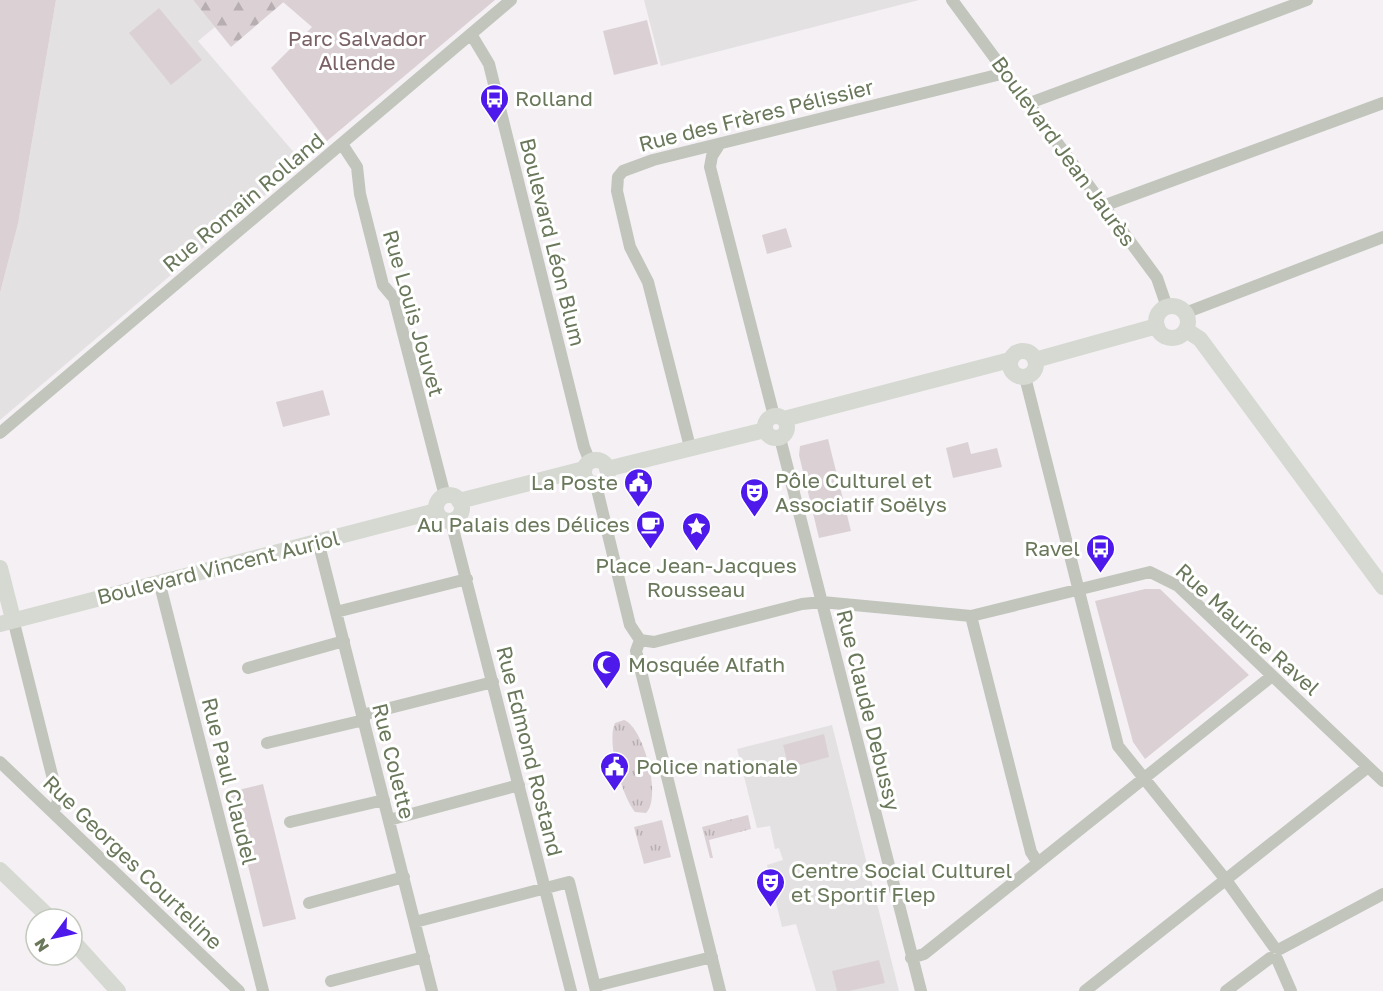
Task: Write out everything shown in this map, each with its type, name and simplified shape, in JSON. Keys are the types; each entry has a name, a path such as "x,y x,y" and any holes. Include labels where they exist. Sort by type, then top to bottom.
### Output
{"street":[{"name":"Rue Romain Rolland","path":"0,433 511,0"},
{"name":"Boulevard Jean Jaurès","path":"952,0 1157,278 1167,307"},
{"path":"1027,104 1307,0"},
{"name":"Boulevard Léon Blum","path":"471,34 489,64 589,473 630,625 640,640 636,651 720,991"},
{"name":"Rue des Frères Pélissier","path":"690,447 648,282 630,246 616,184 623,171 636,164 1005,73"},
{"path":"1103,206 1383,103"},
{"name":"Rue Louis Jouvet","path":"342,144 359,173 360,194 383,285 394,298 454,507"},
{"name":"Rue Claude Debussy","path":"720,145 712,156 710,167 921,991"},
{"path":"1185,313 1383,237"},
{"path":"1167,307 1177,307 1185,313 1188,321 1186,330 1178,336 1167,337 1157,326 1159,312 1167,307"},
{"path":"1035,360 1157,326"},
{"path":"1186,330 1200,339 1383,587"},
{"path":"454,507 589,473 606,480 607,469 690,447 1016,369 1034,370 1035,360 1030,352 1022,351 1014,354 1016,369 1118,746 1226,880 1275,953 1291,991"},
{"name":"Boulevard Vincent Auriol","path":"7,621 436,511 437,503 454,507"},
{"name":"Rue Edmond Rostand","path":"454,507 467,579 571,991"},
{"name":"Rue Colette","path":"318,541 432,991"},
{"path":"0,568 7,621 57,795 58,802 53,812"},
{"name":"Rue Maurice Ravel","path":"640,640 654,642 802,604 822,602 971,616 1140,573 1159,574 1178,586 1383,781"},
{"path":"336,612 467,579"},
{"name":"Rue Paul Claudel","path":"159,581 264,991"},
{"path":"971,616 1028,840 1038,863"},
{"path":"248,668 344,641"},
{"path":"911,958 924,954 1272,676"},
{"path":"267,743 493,682"},
{"name":"Rue Georges Courteline","path":"0,762 239,991"},
{"path":"1085,991 1368,767"},
{"path":"389,820 519,785"},
{"path":"290,822 384,800"},
{"path":"0,870 39,907"},
{"path":"309,903 404,878"},
{"path":"415,922 568,882 596,988 712,957"},
{"path":"1226,991 1275,953 1383,894"},
{"path":"84,953 118,991"},
{"path":"331,981 424,957"}],"shaded area":[{"path":"56,0 193,0 215,27 198,41 303,163 0,420 0,293 18,224"},
{"path":"644,0 919,0 661,66"},
{"path":"832,725 899,991 816,991 796,924 782,927 767,865 783,860 779,848 775,849 770,826 757,828 737,749"}],"green space":[{"path":"0,0 56,0 18,224 0,293"},
{"path":"193,0 286,0 231,47"},
{"name":"Parc Salvador Allende","path":"286,0 495,0 327,141 271,68 312,27 283,2"},
{"path":"159,8 202,60 171,85 129,33"},
{"path":"647,20 658,64 614,75 603,31"},
{"path":"786,228 792,247 767,254 762,235"},
{"path":"323,390 330,415 283,427 276,402"},
{"path":"828,439 851,531 819,538 799,455 800,446"},
{"path":"968,442 971,454 997,448 1002,467 953,478 946,448"},
{"path":"1145,589 1160,589 1249,675 1145,759 1133,742 1095,601"},
{"path":"624,720 638,735 648,764 652,793 646,813 635,812 625,794 617,768 612,742 613,731 615,723"},
{"path":"824,734 829,757 789,768 783,745"},
{"path":"263,784 296,919 263,927 230,792"},
{"path":"748,815 751,829 709,840 713,858 710,858 702,827"},
{"path":"662,820 671,857 644,864 634,827"},
{"path":"879,960 885,983 849,991 837,991 832,971"}],"place":[{"name":"Rolland","path":"494,124"},
{"name":"La Poste","path":"639,508"},
{"name":"Pôle Culturel et Associatif Soëlys","path":"754,518"},
{"name":"Au Palais des Délices","path":"651,550"},
{"name":"Place Jean-Jacques Rousseau","path":"696,552"},
{"name":"Ravel","path":"1101,574"},
{"name":"Mosquée Alfath","path":"607,690"},
{"name":"Police nationale","path":"615,792"},
{"name":"Centre Social Culturel et Sportif Flep","path":"770,908"}]}
